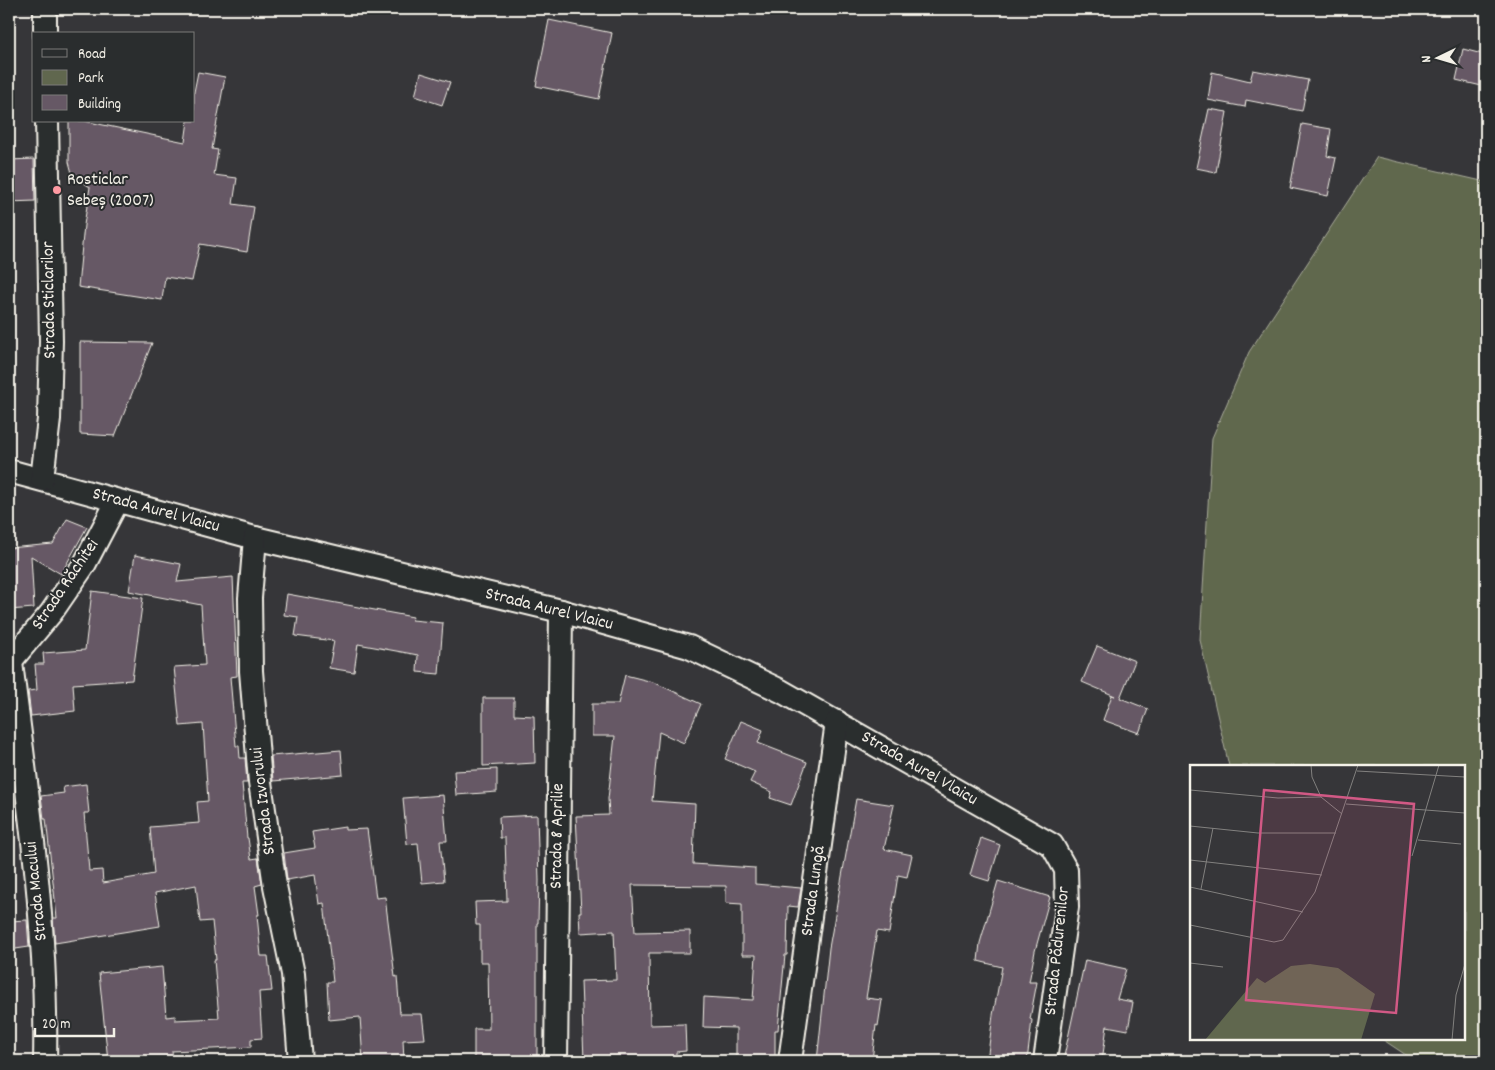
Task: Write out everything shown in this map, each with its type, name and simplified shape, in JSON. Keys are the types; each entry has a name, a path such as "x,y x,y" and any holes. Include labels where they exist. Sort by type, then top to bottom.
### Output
{"street":[{"path":"45,9 46,32"},
{"name":"Strada Sticlarilor","path":"42,479 49,419 51,341 47,122"},
{"name":"Strada Aurel Vlaicu","path":"9,471 117,502 255,538 560,611 689,647 781,690 1052,845"},
{"name":"Strada Răchitei","path":"10,662 51,613 84,565 117,502"},
{"name":"Strada Izvorului","path":"255,538 250,598 251,671 260,782 275,886 293,974 300,1061"},
{"name":"Strada 8 Aprilie","path":"556,1061 560,611"},
{"name":"Strada Macului","path":"10,662 41,912 45,1061"},
{"name":"Strada Lungă","path":"790,1061 837,722"},
{"name":"Strada Pădurenilor","path":"1045,1061 1067,907 1066,870 1052,845"}],"green space":[{"path":"1377,157 1486,182 1486,1061 1415,1061 1384,1040 1465,1040 1465,765 1229,765 1200,640 1212,438 1249,352"}],"building":[{"path":"549,20 612,33 599,99 536,86"},
{"path":"1463,49 1486,55 1486,87 1456,80"},
{"path":"1253,70 1308,80 1302,111 1246,100 1245,107 1208,100 1212,72 1250,81"},
{"path":"198,72 225,77 212,149 218,150 214,175 237,178 233,204 254,207 247,252 200,244 192,281 165,277 162,300 78,287 90,187 72,173 69,162 69,122 89,122 185,142 188,122 195,122 195,87"},
{"path":"421,73 450,82 442,105 415,96"},
{"path":"1209,109 1227,112 1216,172 1196,168"},
{"path":"1302,124 1331,129 1327,156 1336,158 1328,196 1290,188"},
{"path":"34,159 35,201 9,202 9,160"},
{"path":"80,342 152,343 115,436 80,434"},
{"path":"67,519 87,527 61,574 31,556 34,608 9,610 9,548 53,544"},
{"path":"135,555 181,564 177,582 233,577 237,676 230,677 236,746 239,746 240,758 245,758 247,783 242,783 247,838 251,859 258,858 262,884 255,886 259,915 257,915 261,956 268,956 272,991 259,992 262,1038 251,1039 251,1047 172,1051 173,1061 108,1061 99,973 162,967 166,1017 175,1016 175,1020 219,1018 212,921 200,922 196,885 155,893 160,926 55,943 53,918 57,918 46,819 44,819 41,796 64,793 63,787 86,784 89,813 84,813 89,871 102,870 103,883 154,874 150,827 199,823 197,802 208,801 203,724 180,726 174,667 205,665 201,605 129,591"},
{"path":"92,591 143,598 132,680 73,684 75,711 31,716 28,691 37,690 35,664 44,664 43,653 85,650"},
{"path":"287,594 413,617 412,620 443,623 439,674 417,672 418,655 358,644 354,672 329,668 334,641 295,636 298,617 284,615"},
{"path":"1097,646 1135,661 1120,698 1148,709 1139,733 1103,720 1112,695 1115,696 1082,682"},
{"path":"625,675 653,682 701,704 684,743 659,732 652,801 695,804 693,864 755,868 755,884 801,888 798,907 788,906 787,955 785,955 778,1030 775,1030 775,1061 736,1061 736,1028 703,1027 704,997 753,1000 756,955 742,955 742,904 726,903 726,886 632,885 635,932 690,931 690,953 649,953 650,1025 685,1024 686,1051 676,1052 676,1061 584,1061 581,981 616,980 614,931 580,933 579,912 581,912 576,816 609,815 608,799 615,736 592,736 592,704 618,704"},
{"path":"483,698 514,698 514,715 534,716 535,763 483,766"},
{"path":"741,721 763,730 758,743 807,762 791,805 770,798 772,792 750,782 755,772 725,759"},
{"path":"341,750 343,775 273,781 271,756"},
{"path":"497,769 497,792 456,795 454,771"},
{"path":"443,795 447,841 440,841 444,881 422,883 418,843 407,844 403,798"},
{"path":"9,799 15,799 17,820 9,821"},
{"path":"856,799 894,805 884,849 912,855 907,877 898,875 889,933 877,931 866,998 882,1000 878,1026 876,1025 872,1061 817,1061 829,948"},
{"path":"537,815 539,881 537,923 537,1061 474,1061 474,1029 489,1029 488,962 480,962 480,925 476,925 475,902 507,901 505,838 500,838 499,817"},
{"path":"345,827 345,830 367,829 376,898 385,897 395,977 397,976 400,1014 422,1014 425,1039 403,1040 404,1061 363,1061 360,1017 329,1020 327,982 333,982 324,903 319,904 315,875 287,880 284,853 315,848 312,832"},
{"path":"981,838 1000,845 989,881 970,875"},
{"path":"998,881 1050,897 1035,951 1029,982 1037,982 1030,1019 1032,1020 1027,1061 987,1061 1002,967 978,961 980,943"},
{"path":"27,920 29,947 9,950 9,921"},
{"path":"1085,960 1126,969 1117,999 1133,1002 1128,1030 1107,1026 1102,1061 1063,1061"}],"place":[{"name":"Rosticlar Sebeș (2007)","path":"57,190"}]}
